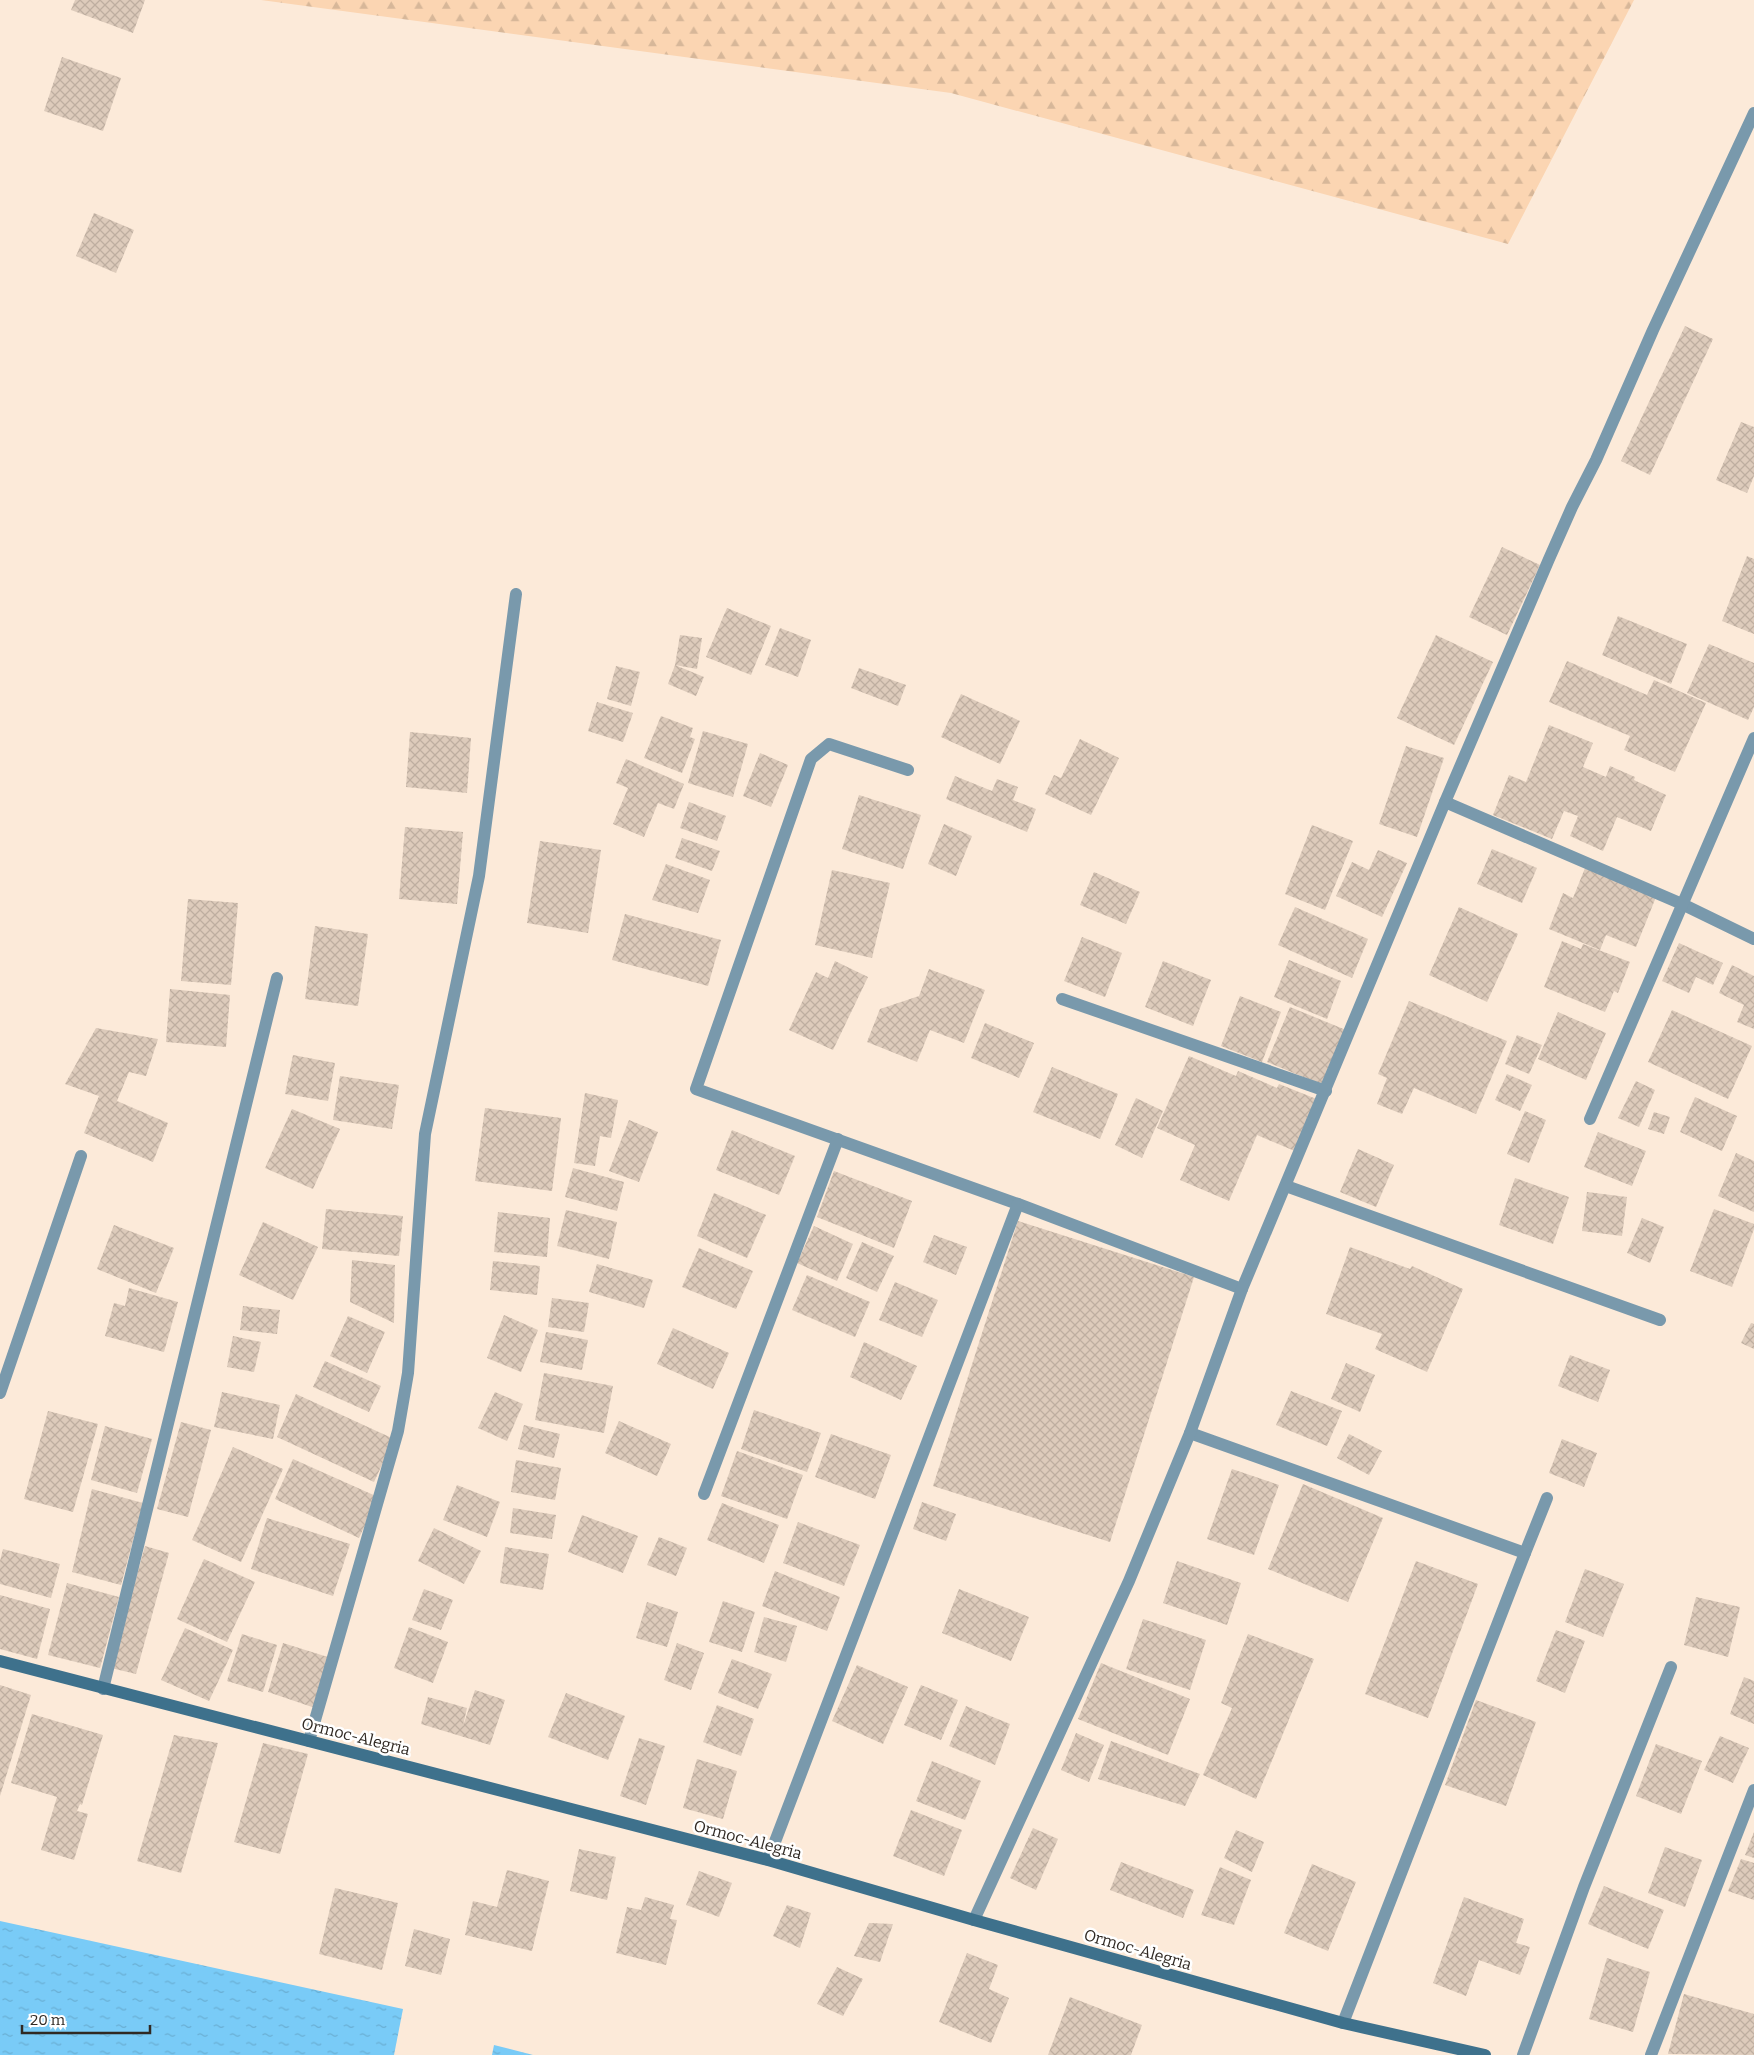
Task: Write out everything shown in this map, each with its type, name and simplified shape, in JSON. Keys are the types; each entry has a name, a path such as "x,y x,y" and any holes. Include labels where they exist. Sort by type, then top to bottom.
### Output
{"street":[{"path":"974,1920 1129,1581 1190,1433 1242,1289 1445,802 1568,515 1596,460 1652,330 1754,113"},
{"path":"309,1741 398,1431 408,1372 425,1134 479,876 516,594"},
{"path":"1590,1119 1754,738"},
{"path":"908,770 829,744 811,759 696,1089 1018,1204 1242,1289"},
{"path":"1445,802 1682,904 1754,939"},
{"path":"103,1689 277,978"},
{"path":"1062,999 1326,1090"},
{"path":"704,1494 838,1139"},
{"path":"0,1393 81,1156"},
{"path":"1286,1186 1660,1320"},
{"path":"768,1860 1018,1204"},
{"path":"1190,1433 1525,1553"},
{"path":"1343,2023 1547,1498"},
{"name":"Ormoc-Alegria","path":"0,1661 768,1860 974,1920 1343,2023 1485,2055"},
{"path":"1523,2055 1584,1887 1671,1667"},
{"path":"1651,2055 1754,1790"}],"green space":[{"path":"261,0 1634,0 1508,244 951,93"}],"water":[{"path":"0,1921 403,2009 394,2055 0,2055"},
{"path":"494,2045 533,2055 492,2055"}],"building":[{"path":"75,0 145,0 133,33 71,10"},
{"path":"62,57 121,78 103,131 44,111"},
{"path":"94,213 134,230 116,273 76,256"},
{"path":"1685,326 1713,339 1650,475 1621,461"},
{"path":"1741,422 1754,427 1754,476 1747,493 1716,480"},
{"path":"1502,547 1540,565 1507,635 1469,617"},
{"path":"1747,556 1754,559 1754,634 1722,621"},
{"path":"727,608 771,626 751,675 706,657"},
{"path":"1618,616 1687,644 1671,684 1602,655"},
{"path":"780,628 811,640 798,677 765,665"},
{"path":"680,635 702,638 697,669 675,665"},
{"path":"1436,635 1493,662 1454,745 1397,718"},
{"path":"1709,644 1754,663 1754,707 1748,720 1687,693"},
{"path":"1567,661 1647,695 1654,680 1706,703 1675,772 1624,750 1630,736 1549,702"},
{"path":"675,665 704,677 696,696 668,684"},
{"path":"616,666 640,672 631,706 607,699"},
{"path":"859,668 906,685 898,706 851,688"},
{"path":"961,694 1020,721 1000,764 941,737"},
{"path":"597,702 633,713 623,742 588,731"},
{"path":"661,716 693,728 690,737 695,739 682,773 644,758"},
{"path":"1549,725 1593,743 1583,767 1606,777 1610,766 1635,777 1634,780 1666,795 1651,831 1617,817 1603,851 1570,836 1578,816 1564,811 1552,839 1493,815 1509,775 1526,782"},
{"path":"703,731 748,744 733,797 688,783"},
{"path":"410,732 471,738 467,793 406,787"},
{"path":"1080,739 1119,758 1091,815 1045,794 1054,775 1061,778"},
{"path":"1406,746 1444,758 1417,837 1379,824"},
{"path":"760,753 788,765 771,807 743,796"},
{"path":"626,759 684,784 674,809 658,803 644,837 613,824 628,788 616,783"},
{"path":"955,776 992,791 997,779 1018,787 1013,800 1036,809 1027,832 946,799"},
{"path":"859,795 921,815 903,869 842,849"},
{"path":"689,802 726,816 717,841 680,828"},
{"path":"944,824 972,836 956,876 928,864"},
{"path":"1312,825 1353,841 1325,910 1285,894"},
{"path":"405,827 463,832 457,904 399,899"},
{"path":"682,838 720,851 712,871 675,858"},
{"path":"540,841 601,850 588,933 527,923"},
{"path":"1492,849 1537,868 1522,903 1477,884"},
{"path":"1378,850 1407,863 1382,917 1336,896 1352,862 1369,870"},
{"path":"666,864 710,880 698,913 652,900"},
{"path":"1585,868 1656,897 1636,947 1606,935 1600,950 1549,929 1563,893 1573,898"},
{"path":"832,870 890,883 872,958 815,945"},
{"path":"1094,872 1140,892 1126,924 1080,905"},
{"path":"188,899 238,903 231,985 181,981"},
{"path":"1295,907 1368,939 1352,978 1278,945"},
{"path":"1459,907 1518,934 1487,1002 1429,975"},
{"path":"625,914 721,940 708,986 612,960"},
{"path":"315,926 368,934 358,1006 305,999"},
{"path":"1082,937 1122,953 1105,997 1064,981"},
{"path":"1562,941 1581,949 1583,944 1630,962 1618,993 1614,991 1605,1012 1544,987"},
{"path":"1679,943 1723,963 1713,985 1696,977 1689,993 1662,981"},
{"path":"1289,960 1341,981 1327,1019 1274,997"},
{"path":"835,961 868,977 833,1050 789,1030 816,972 828,978"},
{"path":"1163,961 1211,980 1193,1026 1145,1007"},
{"path":"1732,965 1754,976 1754,1029 1737,1022 1744,1005 1719,993"},
{"path":"929,969 985,990 964,1043 930,1030 917,1062 867,1042 880,1009 919,996"},
{"path":"170,989 230,995 226,1047 166,1042"},
{"path":"1240,996 1281,1012 1262,1062 1221,1046"},
{"path":"1409,1001 1507,1041 1476,1114 1414,1088 1402,1114 1377,1104 1387,1078 1378,1074"},
{"path":"1290,1007 1346,1030 1323,1085 1267,1062"},
{"path":"1672,1010 1752,1046 1728,1099 1648,1062"},
{"path":"1558,1012 1606,1033 1586,1080 1538,1059"},
{"path":"985,1023 1034,1043 1019,1078 971,1058"},
{"path":"96,1028 158,1039 146,1076 129,1072 117,1101 168,1123 153,1162 84,1133 99,1096 65,1084"},
{"path":"1517,1035 1542,1045 1529,1074 1505,1064"},
{"path":"293,1055 335,1063 328,1101 285,1094"},
{"path":"1189,1056 1236,1076 1238,1071 1277,1088 1279,1084 1319,1100 1297,1152 1257,1135 1229,1201 1180,1180 1195,1145 1157,1128"},
{"path":"1052,1067 1118,1094 1100,1139 1033,1112"},
{"path":"1507,1074 1532,1085 1520,1111 1495,1100"},
{"path":"340,1076 399,1085 392,1129 333,1120"},
{"path":"1636,1081 1655,1090 1639,1127 1618,1118"},
{"path":"585,1093 618,1100 611,1138 600,1136 595,1166 574,1163"},
{"path":"1695,1097 1737,1116 1722,1151 1680,1132"},
{"path":"1136,1098 1163,1111 1142,1158 1115,1145"},
{"path":"485,1108 561,1118 552,1191 475,1181"},
{"path":"292,1109 340,1129 313,1189 265,1168"},
{"path":"1525,1111 1546,1120 1529,1163 1507,1154"},
{"path":"1654,1112 1670,1117 1664,1134 1648,1129"},
{"path":"629,1120 658,1132 639,1182 609,1171"},
{"path":"732,1130 795,1156 779,1195 716,1170"},
{"path":"1598,1132 1646,1151 1632,1186 1584,1167"},
{"path":"1358,1149 1394,1165 1376,1207 1340,1192"},
{"path":"1736,1153 1754,1161 1754,1212 1718,1196"},
{"path":"573,1168 624,1182 617,1211 565,1197"},
{"path":"834,1171 912,1201 894,1248 817,1217"},
{"path":"1515,1178 1569,1197 1553,1244 1499,1225"},
{"path":"1587,1192 1627,1197 1622,1236 1582,1231"},
{"path":"714,1193 766,1215 747,1258 697,1236"},
{"path":"326,1209 403,1216 399,1256 322,1249"},
{"path":"1714,1209 1754,1224 1754,1229 1732,1287 1690,1271"},
{"path":"566,1210 617,1222 609,1259 557,1246"},
{"path":"498,1212 550,1218 547,1257 494,1252"},
{"path":"1642,1218 1664,1227 1650,1263 1627,1253"},
{"path":"1018,1221 1194,1277 1110,1542 933,1486"},
{"path":"263,1222 318,1247 293,1300 239,1275"},
{"path":"114,1225 174,1248 156,1293 97,1269"},
{"path":"814,1226 853,1244 837,1281 797,1263"},
{"path":"934,1235 967,1247 956,1275 923,1262"},
{"path":"862,1242 894,1256 877,1292 846,1278"},
{"path":"1350,1247 1410,1269 1412,1266 1463,1289 1427,1372 1375,1349 1382,1334 1326,1314"},
{"path":"699,1248 753,1271 736,1309 682,1287"},
{"path":"352,1260 395,1265 394,1323 350,1302"},
{"path":"493,1261 540,1266 537,1295 490,1290"},
{"path":"597,1264 653,1280 644,1308 589,1292"},
{"path":"807,1275 870,1302 855,1337 792,1310"},
{"path":"895,1282 938,1300 922,1337 879,1320"},
{"path":"129,1288 178,1302 164,1352 105,1336 114,1303 125,1306"},
{"path":"552,1298 589,1303 584,1332 548,1327"},
{"path":"243,1306 280,1310 277,1334 240,1330"},
{"path":"504,1315 538,1330 521,1372 487,1358"},
{"path":"348,1316 385,1332 367,1373 330,1356"},
{"path":"1751,1323 1754,1324 1754,1349 1741,1343"},
{"path":"673,1328 729,1353 713,1389 657,1364"},
{"path":"546,1332 588,1340 582,1370 540,1362"},
{"path":"233,1336 261,1342 254,1372 227,1367"},
{"path":"864,1342 917,1366 901,1400 850,1377"},
{"path":"1570,1355 1610,1370 1598,1402 1558,1386"},
{"path":"325,1361 381,1386 369,1412 313,1387"},
{"path":"1346,1363 1375,1375 1360,1412 1331,1399"},
{"path":"544,1373 613,1386 604,1433 535,1420"},
{"path":"1291,1391 1342,1411 1327,1446 1276,1425"},
{"path":"222,1392 280,1405 273,1439 214,1427"},
{"path":"495,1392 523,1404 507,1441 478,1428"},
{"path":"296,1394 394,1439 374,1482 277,1437"},
{"path":"754,1410 821,1433 807,1472 741,1449"},
{"path":"48,1411 98,1424 73,1512 24,1499"},
{"path":"619,1421 671,1444 657,1476 605,1453"},
{"path":"181,1422 211,1430 188,1517 157,1509"},
{"path":"524,1425 560,1434 554,1458 518,1449"},
{"path":"105,1426 152,1439 137,1493 91,1480"},
{"path":"831,1434 891,1455 875,1499 815,1477"},
{"path":"1349,1434 1382,1451 1369,1475 1337,1458"},
{"path":"1562,1439 1597,1453 1584,1487 1549,1473"},
{"path":"233,1447 283,1469 241,1562 192,1540"},
{"path":"737,1451 803,1475 787,1519 721,1496"},
{"path":"293,1459 378,1497 359,1538 275,1499"},
{"path":"516,1460 561,1468 555,1500 511,1492"},
{"path":"1232,1469 1279,1485 1254,1555 1207,1539"},
{"path":"1303,1484 1383,1518 1348,1602 1268,1569"},
{"path":"457,1485 500,1502 487,1537 443,1520"},
{"path":"92,1489 143,1503 121,1585 72,1572"},
{"path":"922,1502 956,1514 946,1541 913,1529"},
{"path":"722,1503 779,1525 764,1563 707,1540"},
{"path":"513,1508 556,1515 552,1539 510,1533"},
{"path":"582,1515 638,1536 623,1573 568,1552"},
{"path":"267,1518 350,1544 333,1596 251,1569"},
{"path":"798,1522 860,1545 844,1586 783,1563"},
{"path":"434,1528 481,1551 464,1584 418,1561"},
{"path":"659,1537 687,1548 676,1576 647,1565"},
{"path":"145,1546 169,1553 136,1674 111,1668"},
{"path":"505,1547 549,1554 543,1590 500,1583"},
{"path":"3,1549 60,1564 51,1598 0,1584 0,1561"},
{"path":"204,1559 255,1582 227,1642 177,1619"},
{"path":"1177,1561 1241,1583 1227,1625 1163,1603"},
{"path":"1416,1561 1478,1584 1428,1718 1365,1694"},
{"path":"1585,1569 1624,1584 1603,1637 1565,1622"},
{"path":"775,1571 840,1597 827,1631 762,1606"},
{"path":"67,1583 119,1597 100,1668 48,1655"},
{"path":"424,1589 453,1600 441,1630 412,1620"},
{"path":"959,1589 1029,1617 1011,1661 942,1633"},
{"path":"0,1595 50,1609 37,1659 0,1649"},
{"path":"1696,1597 1740,1607 1728,1657 1684,1645"},
{"path":"723,1601 755,1612 742,1652 709,1642"},
{"path":"647,1602 678,1612 667,1647 636,1638"},
{"path":"764,1617 797,1626 786,1662 754,1652"},
{"path":"1143,1619 1206,1640 1190,1690 1126,1669"},
{"path":"409,1627 448,1642 433,1683 394,1668"},
{"path":"185,1628 233,1650 209,1701 161,1680"},
{"path":"1556,1630 1585,1641 1565,1693 1536,1681"},
{"path":"242,1634 277,1645 263,1692 227,1681"},
{"path":"1248,1634 1314,1659 1256,1799 1203,1775 1232,1708 1221,1703"},
{"path":"283,1643 331,1658 315,1708 268,1692"},
{"path":"677,1643 704,1653 691,1690 664,1680"},
{"path":"732,1659 772,1674 758,1709 718,1693"},
{"path":"1101,1663 1190,1699 1168,1755 1078,1719"},
{"path":"857,1665 908,1687 883,1744 832,1721"},
{"path":"1744,1677 1754,1681 1754,1724 1730,1714"},
{"path":"0,1685 31,1695 0,1796"},
{"path":"921,1685 958,1700 941,1740 904,1725"},
{"path":"475,1690 505,1700 490,1745 421,1724 428,1697 467,1708 463,1726"},
{"path":"566,1693 625,1716 608,1760 548,1737"},
{"path":"1476,1700 1536,1722 1506,1806 1445,1785"},
{"path":"717,1705 754,1719 741,1756 703,1742"},
{"path":"966,1706 1010,1724 995,1765 949,1746"},
{"path":"32,1714 103,1735 82,1805 80,1804 77,1811 88,1814 74,1860 41,1850 57,1797 11,1783"},
{"path":"1076,1733 1104,1745 1089,1782 1061,1770"},
{"path":"174,1735 218,1743 181,1873 137,1861"},
{"path":"1720,1736 1749,1748 1733,1783 1704,1770"},
{"path":"639,1738 665,1746 646,1805 620,1796"},
{"path":"1111,1741 1200,1774 1185,1806 1098,1779"},
{"path":"263,1743 308,1754 280,1854 234,1842"},
{"path":"1656,1744 1702,1761 1681,1814 1636,1796"},
{"path":"697,1759 737,1771 723,1819 683,1808"},
{"path":"932,1761 981,1781 965,1820 916,1801"},
{"path":"911,1810 962,1830 944,1876 893,1856"},
{"path":"1033,1828 1058,1839 1036,1890 1010,1878"},
{"path":"1236,1830 1264,1842 1252,1872 1224,1858"},
{"path":"1754,1832 1754,1858 1745,1855"},
{"path":"1665,1847 1702,1860 1685,1907 1648,1893"},
{"path":"579,1849 616,1857 607,1900 570,1891"},
{"path":"1741,1859 1754,1863 1754,1900 1728,1891"},
{"path":"1121,1862 1194,1890 1183,1918 1110,1890"},
{"path":"1312,1864 1356,1882 1328,1951 1284,1933"},
{"path":"1220,1867 1251,1880 1234,1925 1201,1915"},
{"path":"507,1870 549,1881 532,1951 465,1935 473,1901 497,1907"},
{"path":"699,1871 732,1883 719,1917 686,1905"},
{"path":"1604,1886 1664,1910 1648,1949 1588,1924"},
{"path":"335,1888 398,1903 382,1970 319,1954"},
{"path":"645,1897 674,1905 670,1919 677,1920 666,1965 616,1953 627,1907 641,1910"},
{"path":"1464,1897 1524,1919 1516,1943 1530,1947 1520,1975 1479,1960 1466,1996 1433,1983"},
{"path":"787,1905 811,1913 800,1948 773,1936"},
{"path":"869,1923 893,1924 880,1962 854,1956"},
{"path":"414,1929 450,1939 441,1975 405,1966"},
{"path":"967,1953 998,1965 989,1989 1009,1998 991,2043 939,2022"},
{"path":"1607,1958 1650,1972 1633,2032 1589,2019"},
{"path":"837,1967 863,1979 843,2016 817,2004"},
{"path":"1684,1994 1754,2014 1754,2055 1668,2054"},
{"path":"1070,1997 1142,2025 1131,2055 1048,2055"}]}
